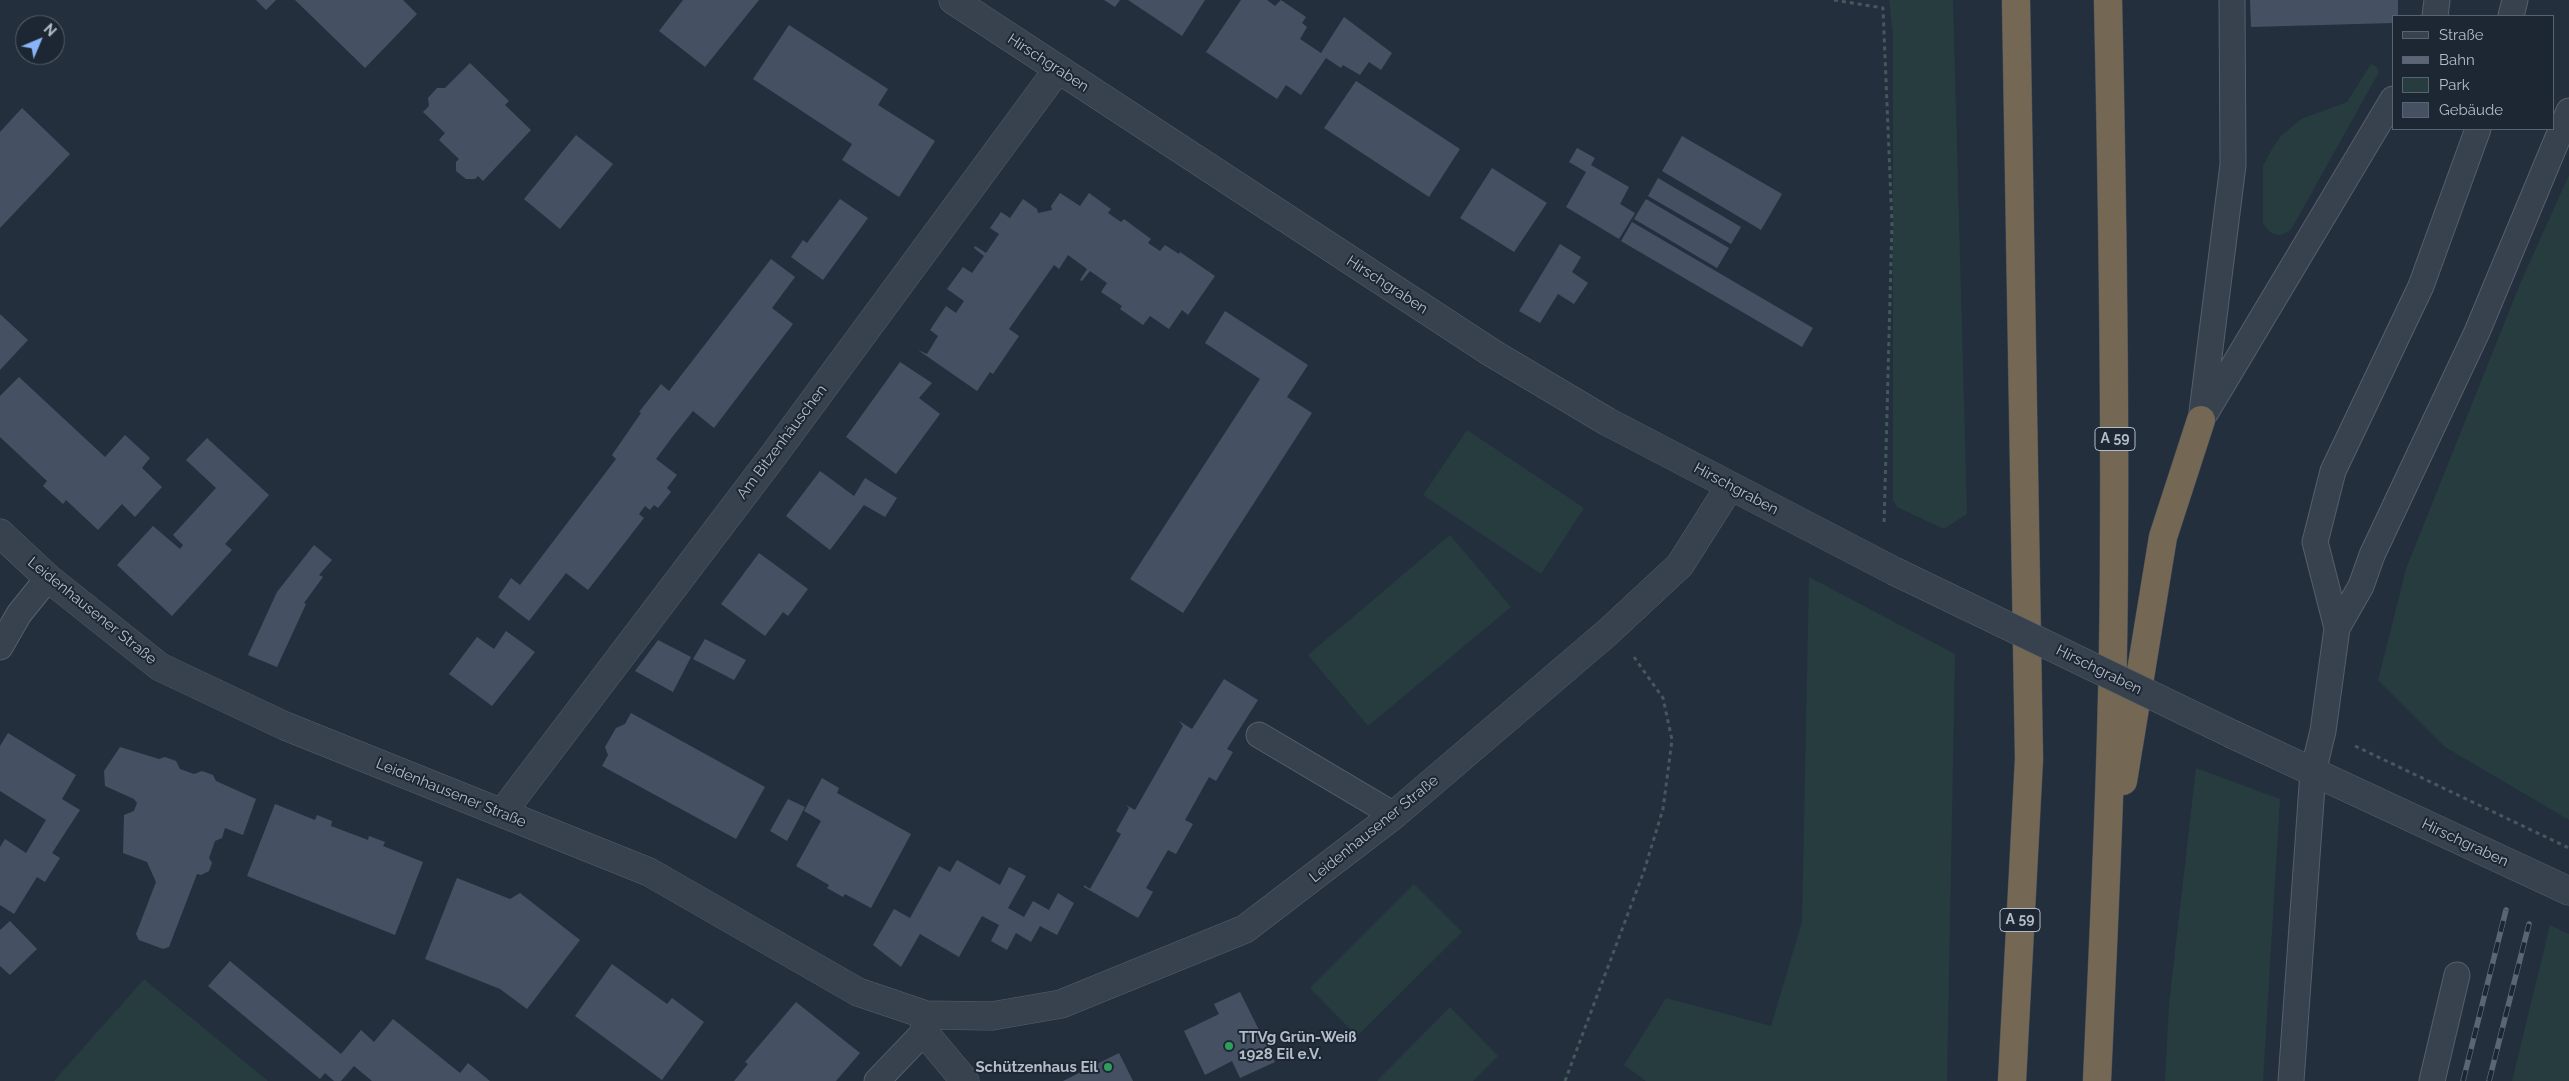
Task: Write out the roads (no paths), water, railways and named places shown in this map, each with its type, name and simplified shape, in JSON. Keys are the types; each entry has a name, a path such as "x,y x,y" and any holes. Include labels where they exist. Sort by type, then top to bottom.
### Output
{"highway":[{"name":"A 59","path":"2012,1081 2029,759 2016,0"},
{"name":"A 59","path":"2097,1081 2106,879 2114,547 2115,281 2108,0"},
{"name":"A 59","path":"2106,879 2164,537 2201,420"}],"street":[{"name":"Hirschgraben","path":"953,0 1492,352 1608,422 1889,568 2234,735 2569,891"},
{"name":"Am Bitzenhäuschen","path":"502,813 772,456 1058,69"},
{"name":"Leidenhausener Straße","path":"0,533 48,578 154,664 285,726 649,872 858,992 925,1023 992,1016 1061,1004 1245,929 1394,815 1608,632 1680,564 1730,486"},
{"path":"925,1023 966,1081"}],"lane":[{"path":"2201,420 2233,165 2232,0"},
{"path":"2435,15 2437,0"},
{"path":"2511,15 2515,0"},
{"path":"2201,420 2392,101"},
{"path":"2291,1081 2312,772 2323,731 2337,628 2360,586 2372,555 2477,332 2569,111"},
{"path":"2337,628 2315,542 2333,471 2421,286 2478,130"},
{"path":"0,647 18,614 48,578"},
{"path":"1258,735 1394,815"},
{"path":"2432,1081 2457,975"},
{"path":"876,1081 925,1023"}],"railway":[{"path":"2463,1081 2506,910"},
{"path":"2489,1081 2529,924"}],"place":[{"name":"TTVg Grün-Weiß 1928 Eil e.V.","path":"1229,1046"},
{"name":"Schützenhaus Eil","path":"1108,1067"}]}
